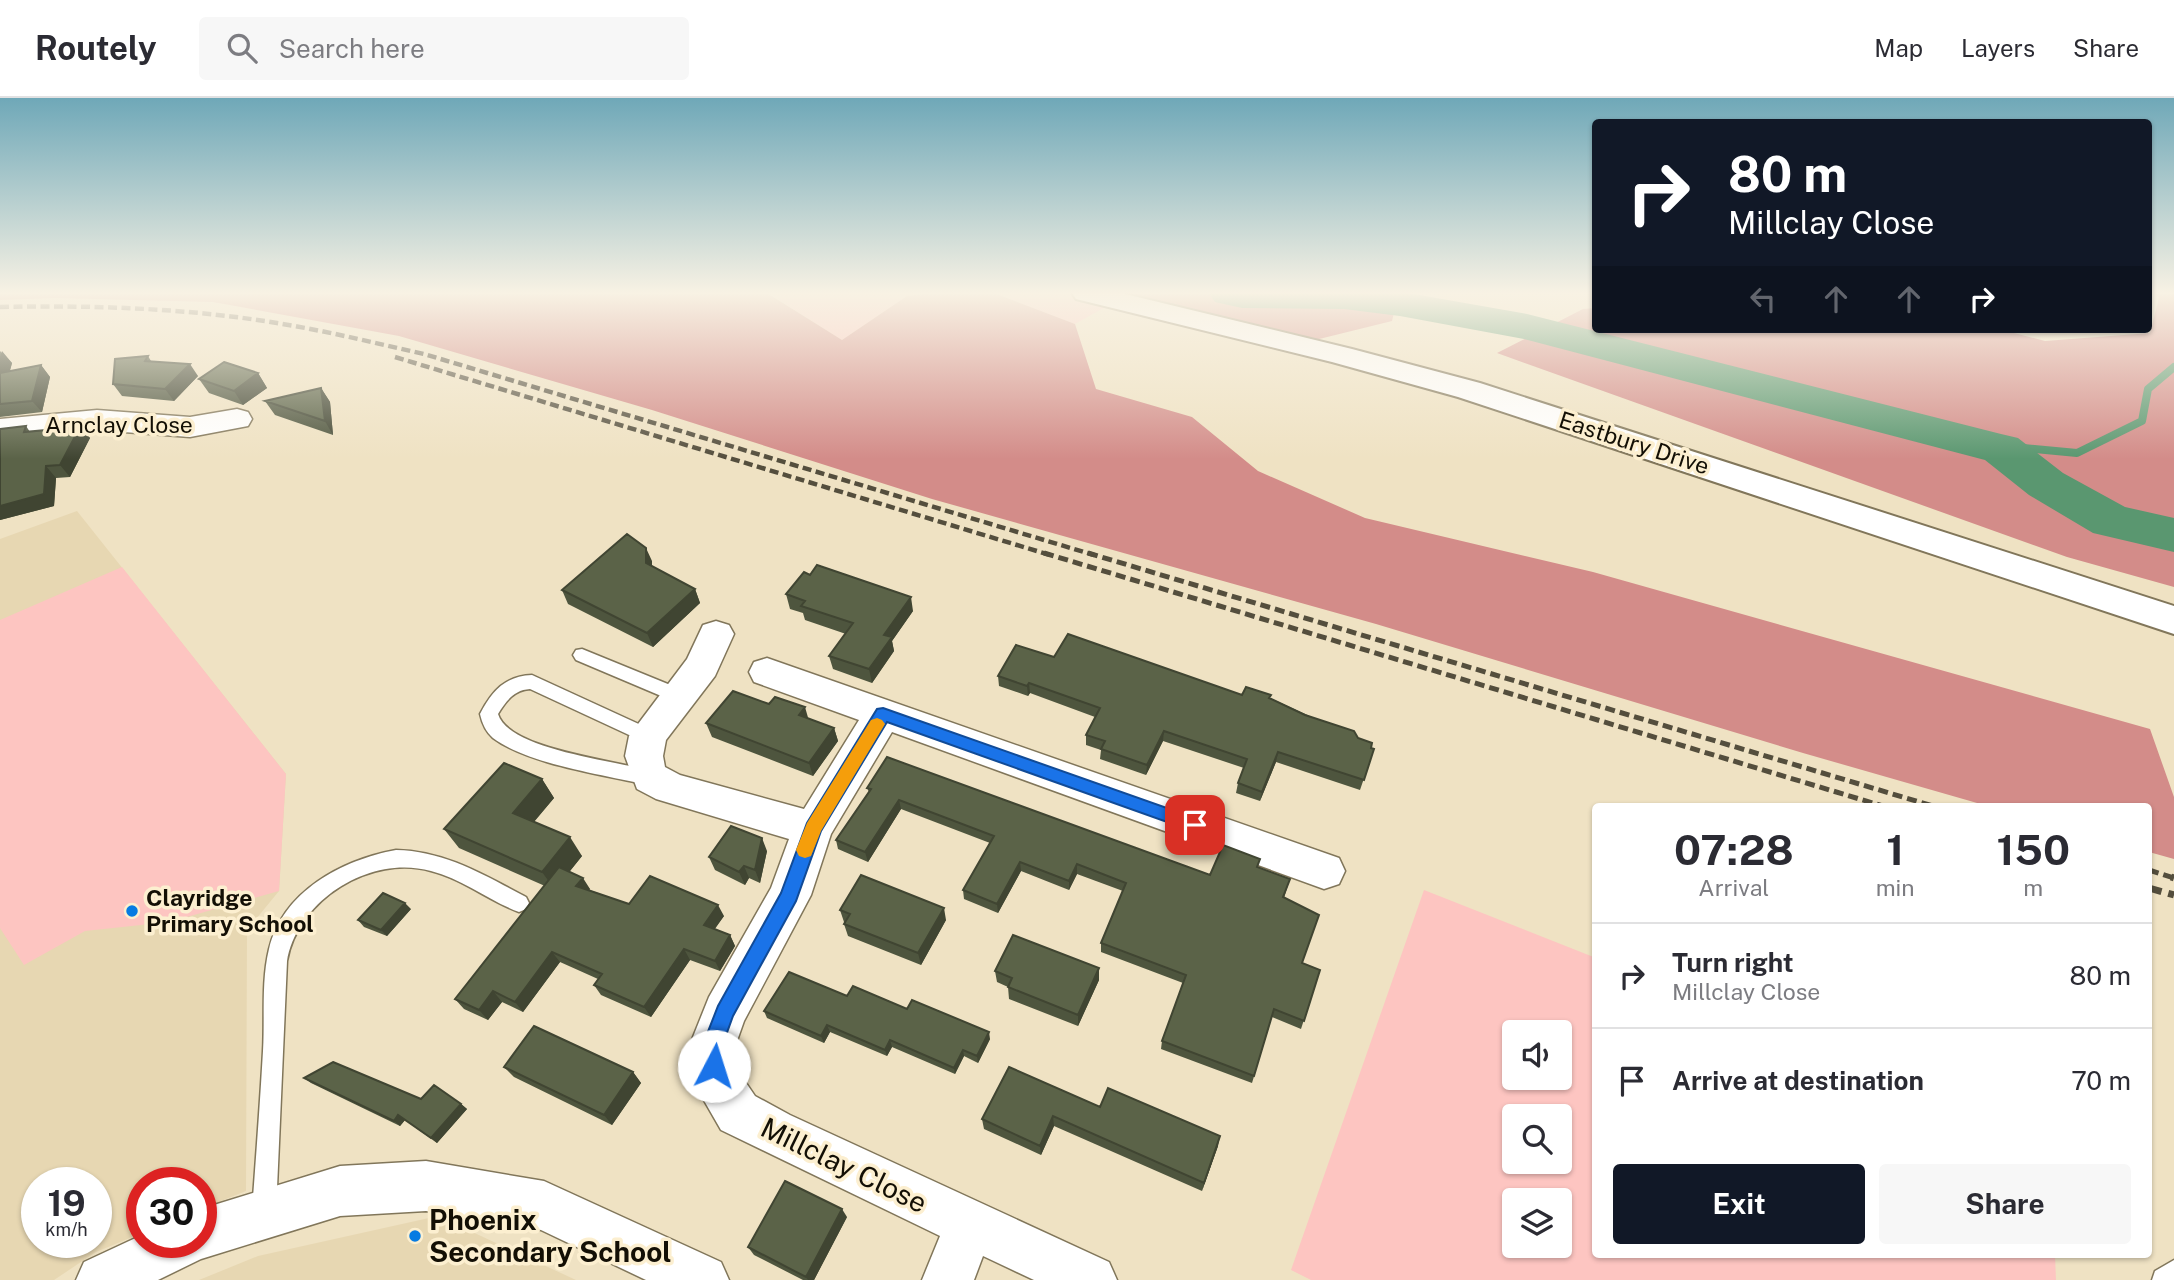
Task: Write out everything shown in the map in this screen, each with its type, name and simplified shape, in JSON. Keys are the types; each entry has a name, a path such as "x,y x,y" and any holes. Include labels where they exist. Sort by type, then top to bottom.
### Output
{"street":[{"name":"Eastbury Drive","path":"1313,348 1469,390 2174,620"},
{"name":"Arnclay Close","path":"0,429 97,421 136,421 190,427 237,419"},
{"path":"716,634 702,666 648,736 644,756 651,778 670,788 813,829"},
{"path":"766,672 1324,871"},
{"name":"Millclay Close","path":"883,714 813,829 790,895 725,1012 710,1052 718,1081 738,1113 969,1226 1091,1280"},
{"path":"217,1229 340,1191 426,1186 544,1206 703,1280"},
{"path":"948,1280 969,1226"},
{"path":"102,1280 149,1258"}],"lane":[{"path":"582,655 679,696"},
{"path":"648,736 532,682 522,681 512,685 498,696 489,715 492,725 514,741 651,778"},
{"path":"264,1214 275,985 282,939 306,901 352,870 385,860 415,859 444,866 519,903"},
{"path":"2164,1280 2174,1272"}],"shaded area":[{"path":"441,348 1083,348 1096,389 1192,417 1258,471 1365,518 1593,572 2150,729 2174,797 2174,859 2152,853 2152,803 1977,803 1376,624 932,499 652,410"},
{"path":"1506,348 2174,348 2174,587 2067,557 1497,353"},
{"name":"Clayridge Primary School","path":"77,511 286,774 279,891 247,930 246,1191 217,1203 217,1167 126,1167 126,1240 112,1245 112,1167 21,1167 21,1258 87,1258 54,1280 0,1280 0,539"},
{"path":"122,567 286,774 279,891 169,922 85,931 24,965 0,928 0,620"},
{"path":"1424,890 1592,956 1592,1258 2055,1258 2056,1280 1311,1280 1291,1270"},
{"name":"Phoenix Secondary School","path":"438,1216 576,1280 199,1280 258,1256"}],"building":[{"path":"148,356 145,361 190,364 165,389 113,384 115,359"},
{"path":"224,362 258,373 234,391 199,379"},
{"path":"41,365 32,401 0,404 0,373"},
{"path":"321,388 325,421 265,401"},
{"path":"26,426 24,432 80,427 60,465 46,466 44,494 0,506 0,429"},
{"path":"627,534 646,548 646,563 695,589 647,633 562,590"},
{"path":"817,565 911,597 884,635 892,637 869,669 829,656 853,623 801,606 805,601 786,594 804,572 810,575"},
{"path":"1068,634 1242,695 1246,687 1271,695 1269,698 1305,715 1354,731 1358,738 1372,743 1371,748 1374,749 1364,780 1278,752 1262,792 1238,783 1247,759 1164,731 1147,765 1101,749 1105,741 1086,735 1100,708 1029,683 1027,686 998,676 1016,645 1054,657"},
{"path":"733,691 769,704 775,697 805,707 799,715 834,728 809,763 706,723"},
{"path":"887,757 1210,875 1223,845 1260,859 1257,867 1290,879 1283,897 1319,915 1302,963 1320,970 1304,1021 1274,1009 1254,1076 1162,1041 1186,975 1101,943 1126,883 1077,864 1069,881 1020,862 997,904 963,890 994,836 899,800 865,852 836,840 871,789 867,788"},
{"path":"504,763 542,779 513,813 570,837 542,872 444,829"},
{"path":"731,826 762,838 755,870 744,866 739,872 709,857"},
{"path":"559,867 583,878 576,886 629,904 650,876 718,905 704,925 730,935 715,961 684,949 644,1007 594,985 602,974 552,952 515,1002 493,991 479,1010 455,999"},
{"path":"861,875 944,908 918,953 844,924 850,914 840,910"},
{"path":"383,893 405,903 381,930 358,920"},
{"path":"1013,935 1099,968 1078,1015 1008,987 1012,978 995,971"},
{"path":"789,972 847,996 853,986 907,1009 912,1000 989,1032 977,1056 963,1050 954,1068 890,1040 885,1050 827,1025 821,1036 764,1011"},
{"path":"534,1026 633,1072 604,1115 504,1067"},
{"path":"333,1062 421,1099 434,1085 461,1104 431,1138 398,1115 394,1121 304,1078"},
{"path":"1009,1067 1100,1107 1108,1088 1220,1136 1204,1183 1053,1116 1040,1146 982,1119"},
{"path":"785,1181 842,1209 806,1277 748,1247"}],"waterway":[{"path":"1609,348 2001,449 2046,484 2111,521 2174,535"},
{"path":"2001,449 2013,447 2077,453 2142,421 2148,389 2174,367"}],"railway":[{"path":"399,348 1094,555"},
{"path":"395,357 1050,555"},
{"path":"1044,553 1873,803"},
{"path":"1088,553 1923,803"},
{"path":"2152,871 2174,878 2171,877"},
{"path":"2152,889 2174,895"}],"slow traffic":[{"path":"805,850 813,829 877,724"}],"place":[{"name":"Clayridge Primary School","path":"132,911"},
{"name":"Phoenix Secondary School","path":"415,1236"}],"route":[{"path":"714,1066 710,1052 725,1012 790,895 813,829 883,714 1195,825"}]}
